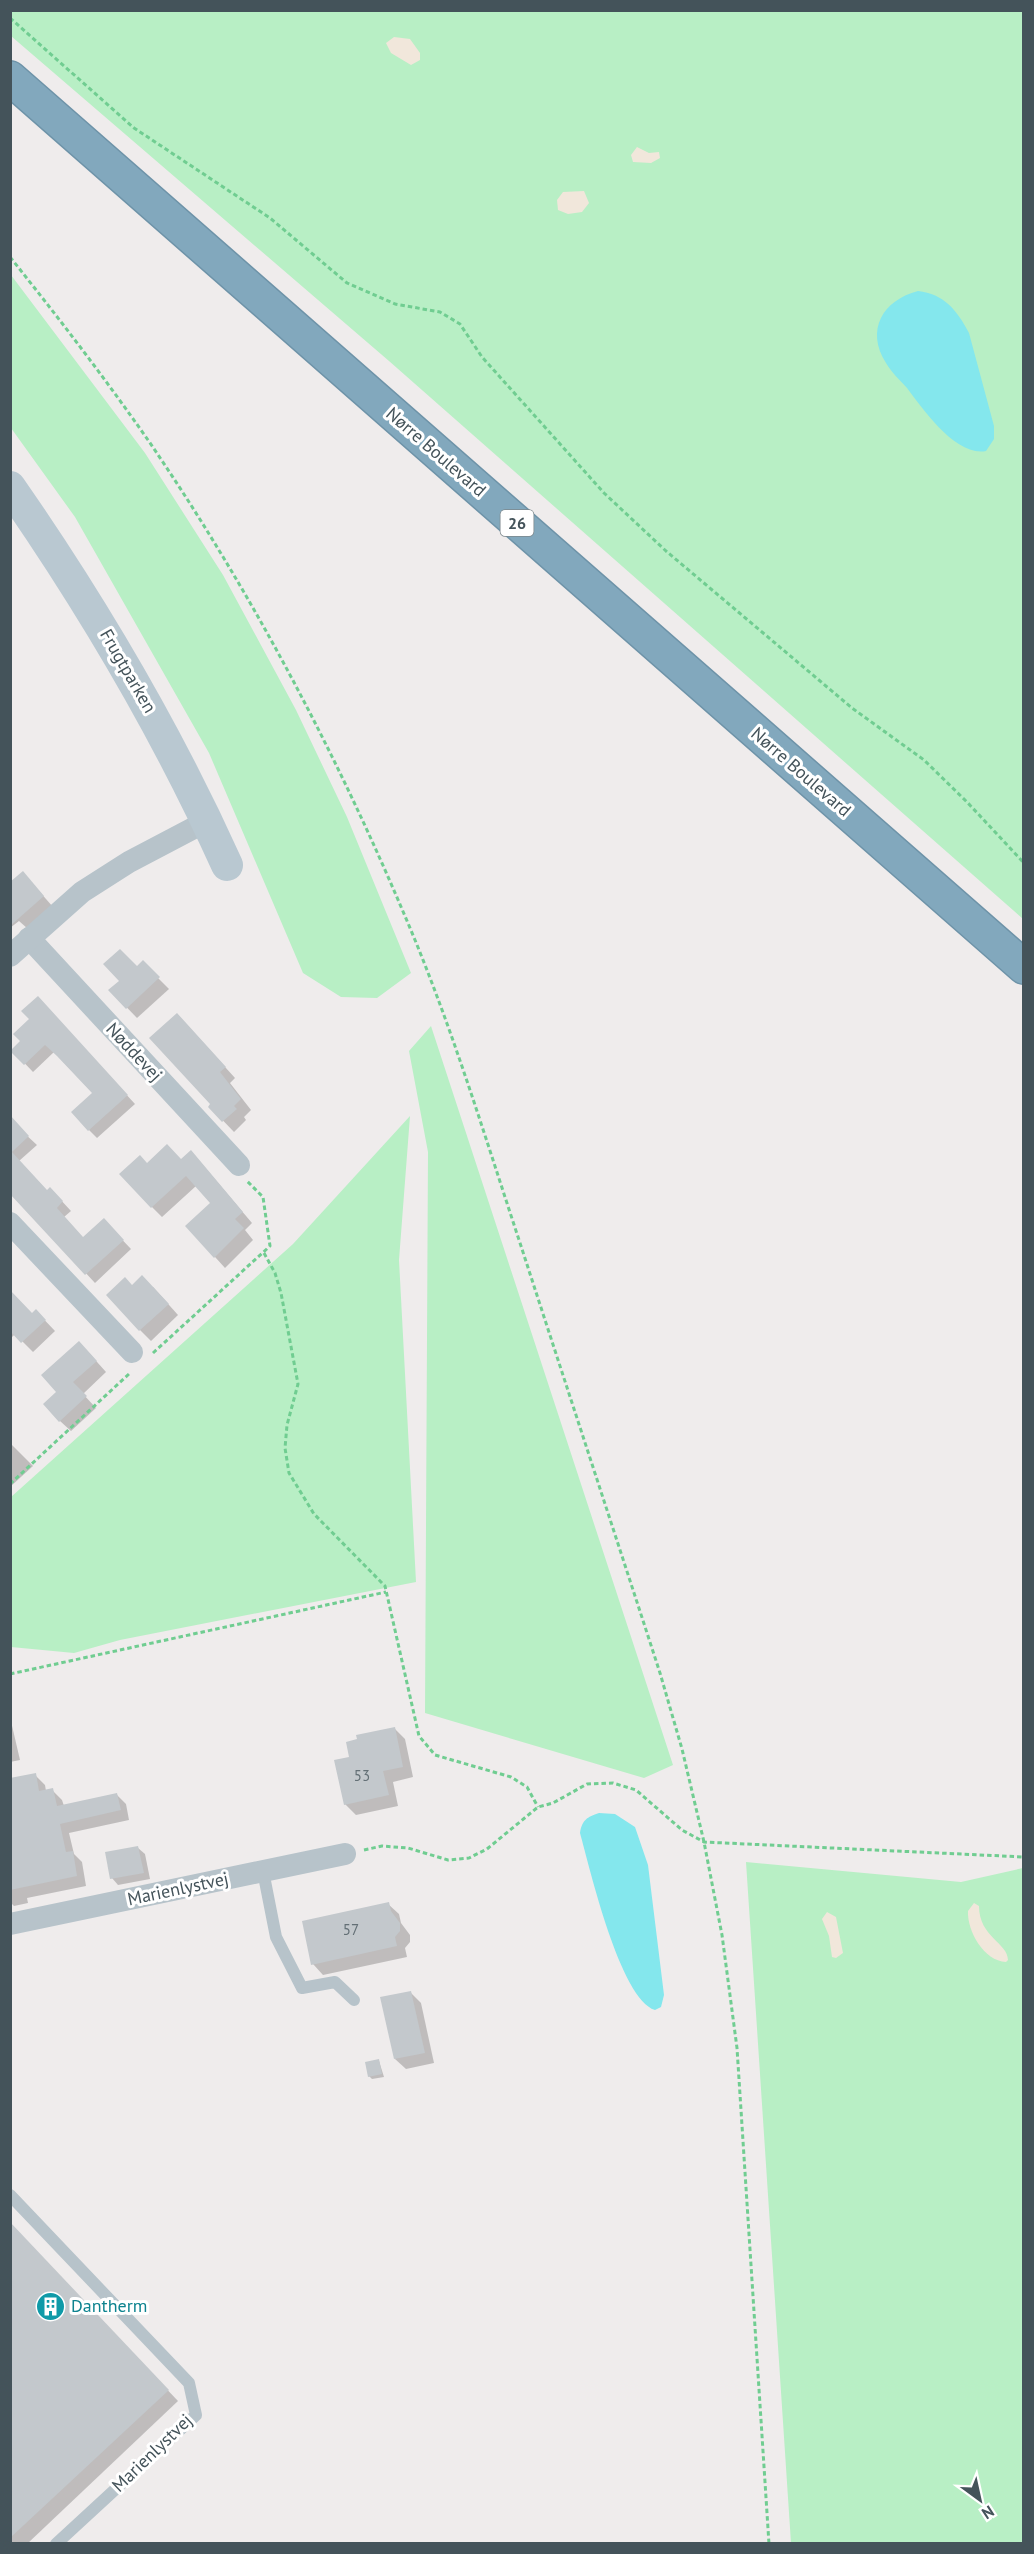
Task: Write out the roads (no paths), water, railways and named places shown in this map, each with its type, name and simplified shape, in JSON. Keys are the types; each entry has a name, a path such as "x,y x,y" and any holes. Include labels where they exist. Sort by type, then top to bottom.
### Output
{"highway":[{"name":"Nørre Boulevard","path":"10,78 1023,967"}],"street":[{"name":"Frugtparken","path":"10,488 72,577 136,682 227,865"},
{"path":"10,956 92,886 129,862 207,821"},
{"name":"Nøddevej","path":"29,938 239,1165"},
{"path":"10,1223 138,1360"},
{"name":"Marienlystvej","path":"10,1924 345,1854"}],"lane":[{"path":"262,1871 276,1937 302,1988 335,1982 354,2000"},
{"name":"Marienlystvej","path":"10,2195 189,2383 196,2415 56,2544"}],"water":[{"path":"918,291 935,296 949,304 969,333 994,426 994,439 986,451 975,451 963,447 941,430 890,370 880,351 877,339 881,318 895,301"},
{"path":"599,1813 615,1814 635,1827 648,1865 664,1995 661,2007 655,2010 642,2001 630,1983 608,1931 591,1874 580,1833 586,1820"}],"place":[{"name":"Dantherm","path":"50,2306"}]}
